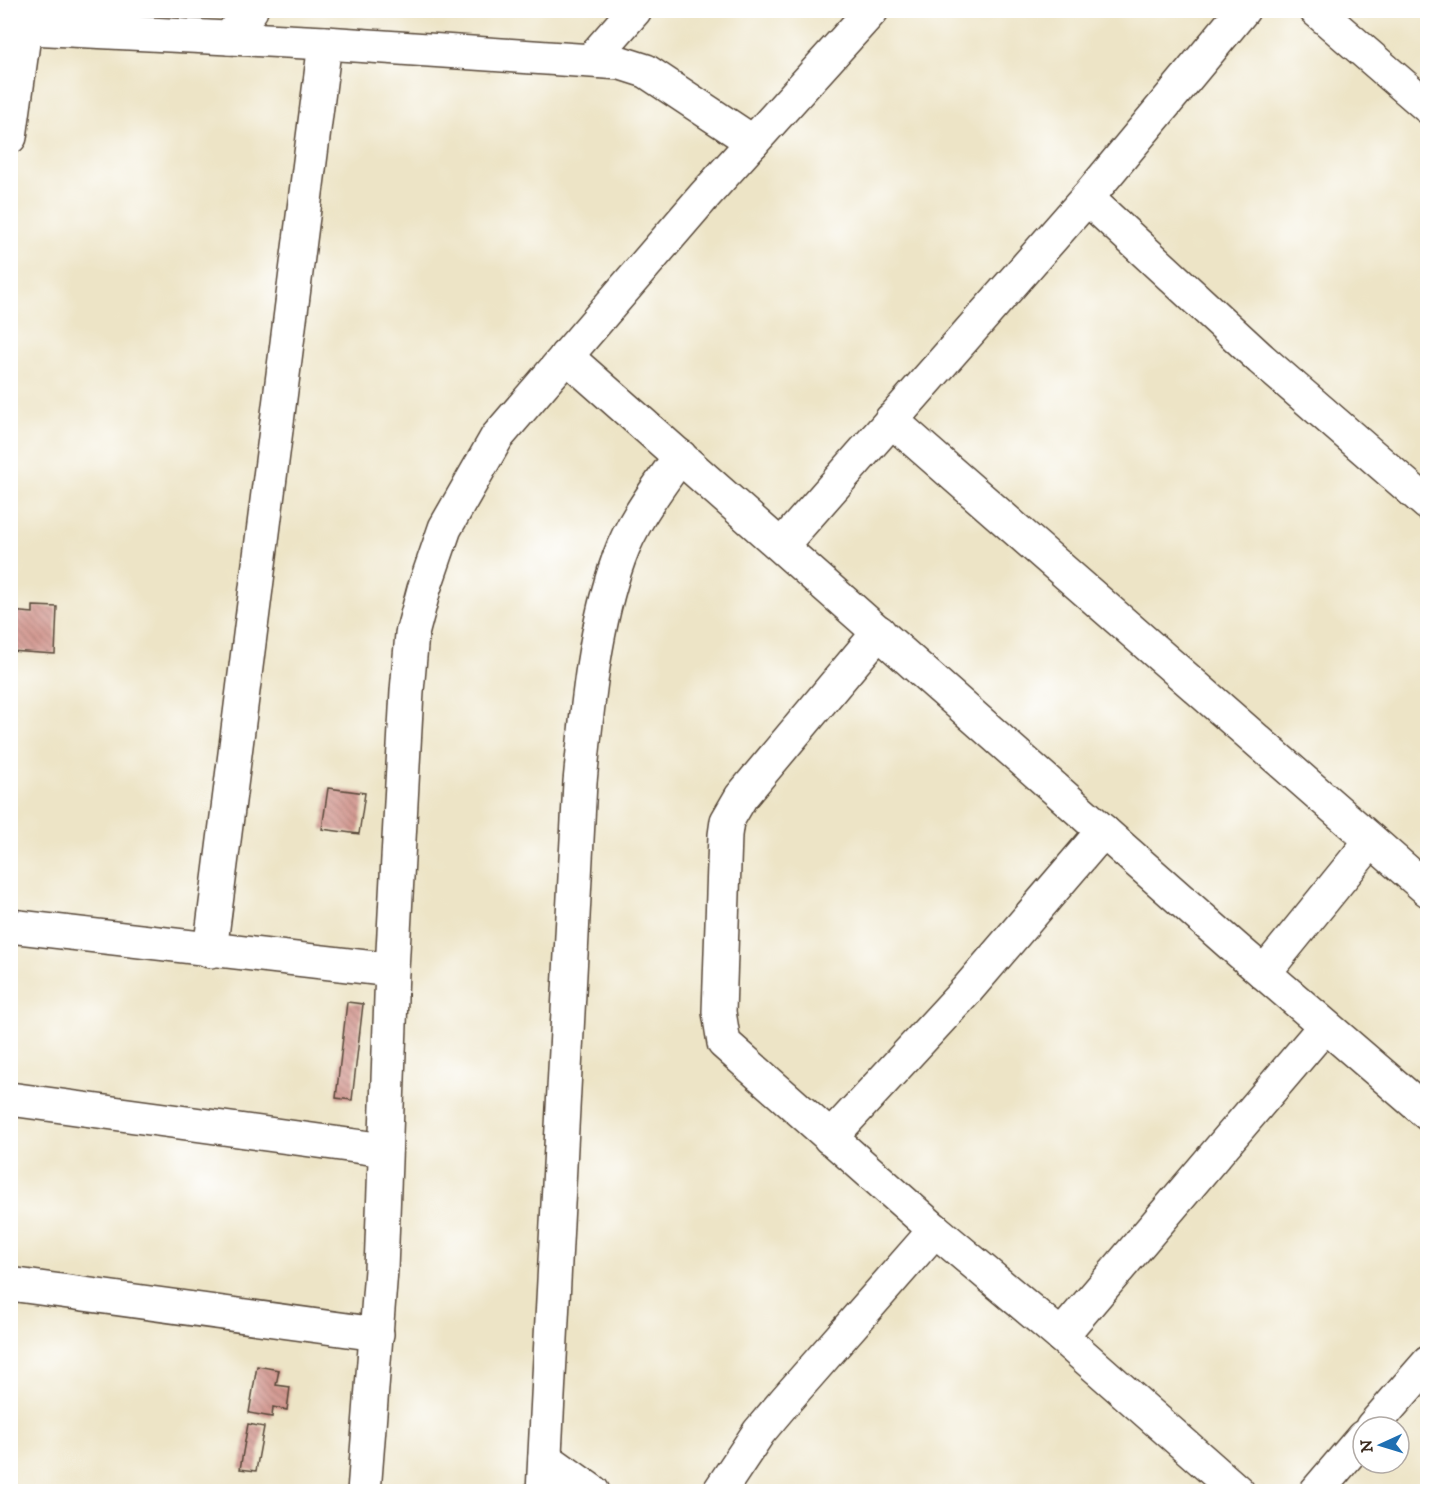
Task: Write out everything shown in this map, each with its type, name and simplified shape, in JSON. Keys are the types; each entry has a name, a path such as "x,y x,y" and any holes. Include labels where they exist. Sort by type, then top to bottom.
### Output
{"street":[{"path":"229,38 251,10"},
{"path":"591,60 635,10"},
{"path":"364,1491 377,1334 392,970 407,690 412,634 424,589 445,528 497,437 753,142 844,23 872,10"},
{"path":"782,545 1087,198 1243,10"},
{"path":"1316,10 1428,107"},
{"path":"10,137 18,28 325,42 621,63 646,71 753,142"},
{"path":"210,951 325,42"},
{"path":"1087,198 1261,359 1428,504"},
{"path":"566,356 1264,973 1428,1114"},
{"path":"891,420 1428,890"},
{"path":"543,1491 580,782 588,700 607,601 619,557 632,528 680,456"},
{"path":"879,632 741,797 727,821 719,1012 724,1043 935,1230 1061,1335 1238,1491"},
{"path":"830,1138 966,991 1103,831"},
{"path":"1264,973 1371,841"},
{"path":"10,926 210,951 392,970"},
{"path":"1061,1335 1325,1026"},
{"path":"10,1099 385,1150"},
{"path":"719,1491 779,1408 935,1230"},
{"path":"10,1284 377,1334"},
{"path":"1382,1415 1428,1363"},
{"path":"1316,1491 1351,1451"},
{"path":"545,1458 593,1491"}],"building":[{"path":"33,606 57,607 55,654 10,651 10,611 33,613"},
{"path":"328,788 365,793 359,834 322,829"},
{"path":"347,1002 363,1004 352,1100 336,1098"},
{"path":"257,1366 279,1370 276,1385 290,1387 287,1410 273,1407 272,1417 249,1413"},
{"path":"248,1424 264,1427 256,1471 240,1469"}]}
